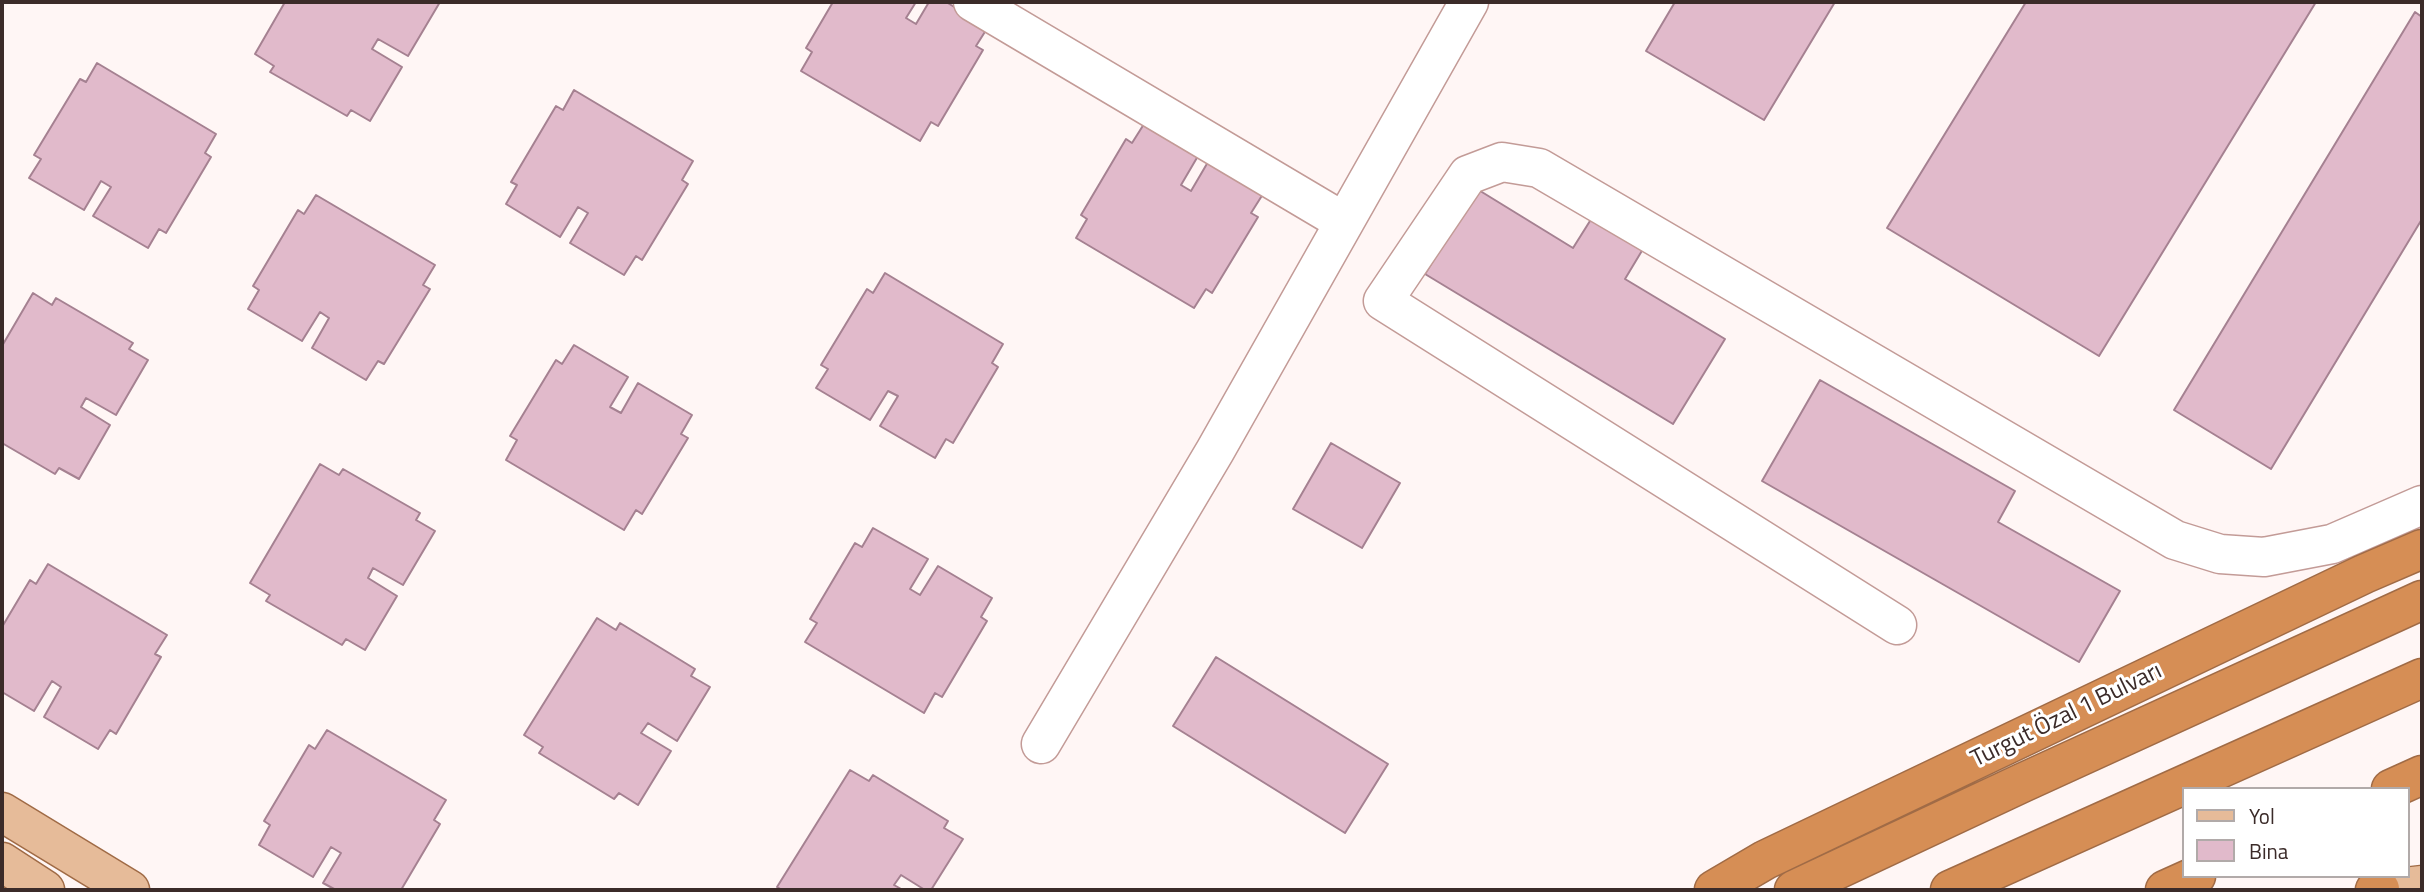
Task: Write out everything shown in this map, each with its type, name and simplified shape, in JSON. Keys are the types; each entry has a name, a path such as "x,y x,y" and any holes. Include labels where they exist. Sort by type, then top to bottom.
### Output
{"highway":[{"name":"Turgut Özal 1 Bulvarı","path":"1714,890 1765,860 2422,549"},
{"name":"Turgut Özal 1 Bulvarı","path":"1794,890 2422,600"},
{"path":"1950,890 2422,678"},
{"path":"2395,787 2422,775"},
{"path":"2165,890 2192,878"}],"main road":[{"path":"2,812 130,890"},
{"path":"2,862 45,890"},
{"path":"2378,890 2422,885"}],"street":[{"path":"973,2 1344,222"},
{"path":"1041,744 1215,451 1469,2"},
{"path":"1897,625 1383,301 1468,175 1502,162 1539,168 2175,540 2220,554 2264,556 2332,544 2422,505"}],"building":[{"path":"285,2 440,2 408,56 378,39 372,49 402,67 370,121 351,110 347,116 270,72 274,66 255,54"},
{"path":"833,2 916,2 906,18 916,24 929,2 946,2 988,27 976,46 983,50 938,126 931,122 920,141 801,71 812,52 806,48"},
{"path":"1675,2 1835,2 1764,120 1646,51"},
{"path":"2026,2 2316,2 2099,356 1887,228"},
{"path":"2415,12 2422,17 2422,219 2271,469 2174,410"},
{"path":"97,63 216,134 205,153 211,157 166,233 159,229 148,248 93,216 111,187 101,181 84,210 29,178 41,159 34,155 80,79 86,82"},
{"path":"574,90 693,161 682,180 688,184 642,260 636,256 624,275 570,243 588,213 578,207 560,237 506,204 517,185 511,182 556,106 563,110"},
{"path":"1144,124 1198,156 1181,185 1191,191 1208,162 1263,194 1251,213 1258,217 1212,293 1206,289 1194,308 1076,238 1087,219 1081,215 1126,139 1132,143"},
{"path":"1477,189 1573,248 1595,213 1646,244 1625,279 1725,339 1673,424 1425,274"},
{"path":"316,195 435,265 423,285 430,289 384,364 378,361 366,380 312,348 329,318 320,312 302,341 248,309 259,290 253,286 298,210 304,214"},
{"path":"885,273 1003,344 992,363 998,367 953,443 946,439 935,458 880,426 898,396 888,391 870,420 816,388 828,369 821,365 867,289 873,293"},
{"path":"33,293 52,305 56,298 133,343 129,349 148,360 116,415 86,398 81,407 110,425 79,479 59,468 55,474 2,443 2,346"},
{"path":"574,345 628,377 610,407 621,413 638,383 692,415 681,434 688,438 642,514 636,510 624,530 506,460 517,440 510,436 556,360 562,364"},
{"path":"1820,380 2015,491 1998,522 2120,591 2079,662 1762,481"},
{"path":"1331,443 1400,483 1362,548 1293,509"},
{"path":"320,464 339,475 343,469 420,513 416,520 435,531 403,585 373,568 368,578 397,596 365,650 346,639 342,645 266,601 270,595 250,583"},
{"path":"873,528 928,559 910,589 920,595 938,566 992,598 981,617 987,621 942,697 935,693 924,713 805,642 817,623 810,619 855,543 862,547"},
{"path":"48,564 167,635 155,654 161,657 116,734 110,730 98,749 44,717 61,687 52,681 34,711 2,692 2,627 30,580 36,584"},
{"path":"597,618 616,630 620,623 695,669 691,676 710,687 677,741 648,723 641,733 671,751 638,805 619,793 614,799 539,753 543,747 524,735"},
{"path":"1216,657 1388,764 1345,833 1173,726"},
{"path":"327,730 446,800 434,820 440,824 401,890 336,890 323,883 341,853 331,847 313,877 259,845 270,825 264,821 309,745 315,749"},
{"path":"850,770 869,781 873,775 948,821 944,828 963,839 931,890 925,890 901,875 894,885 903,890 782,890 777,887"}]}
